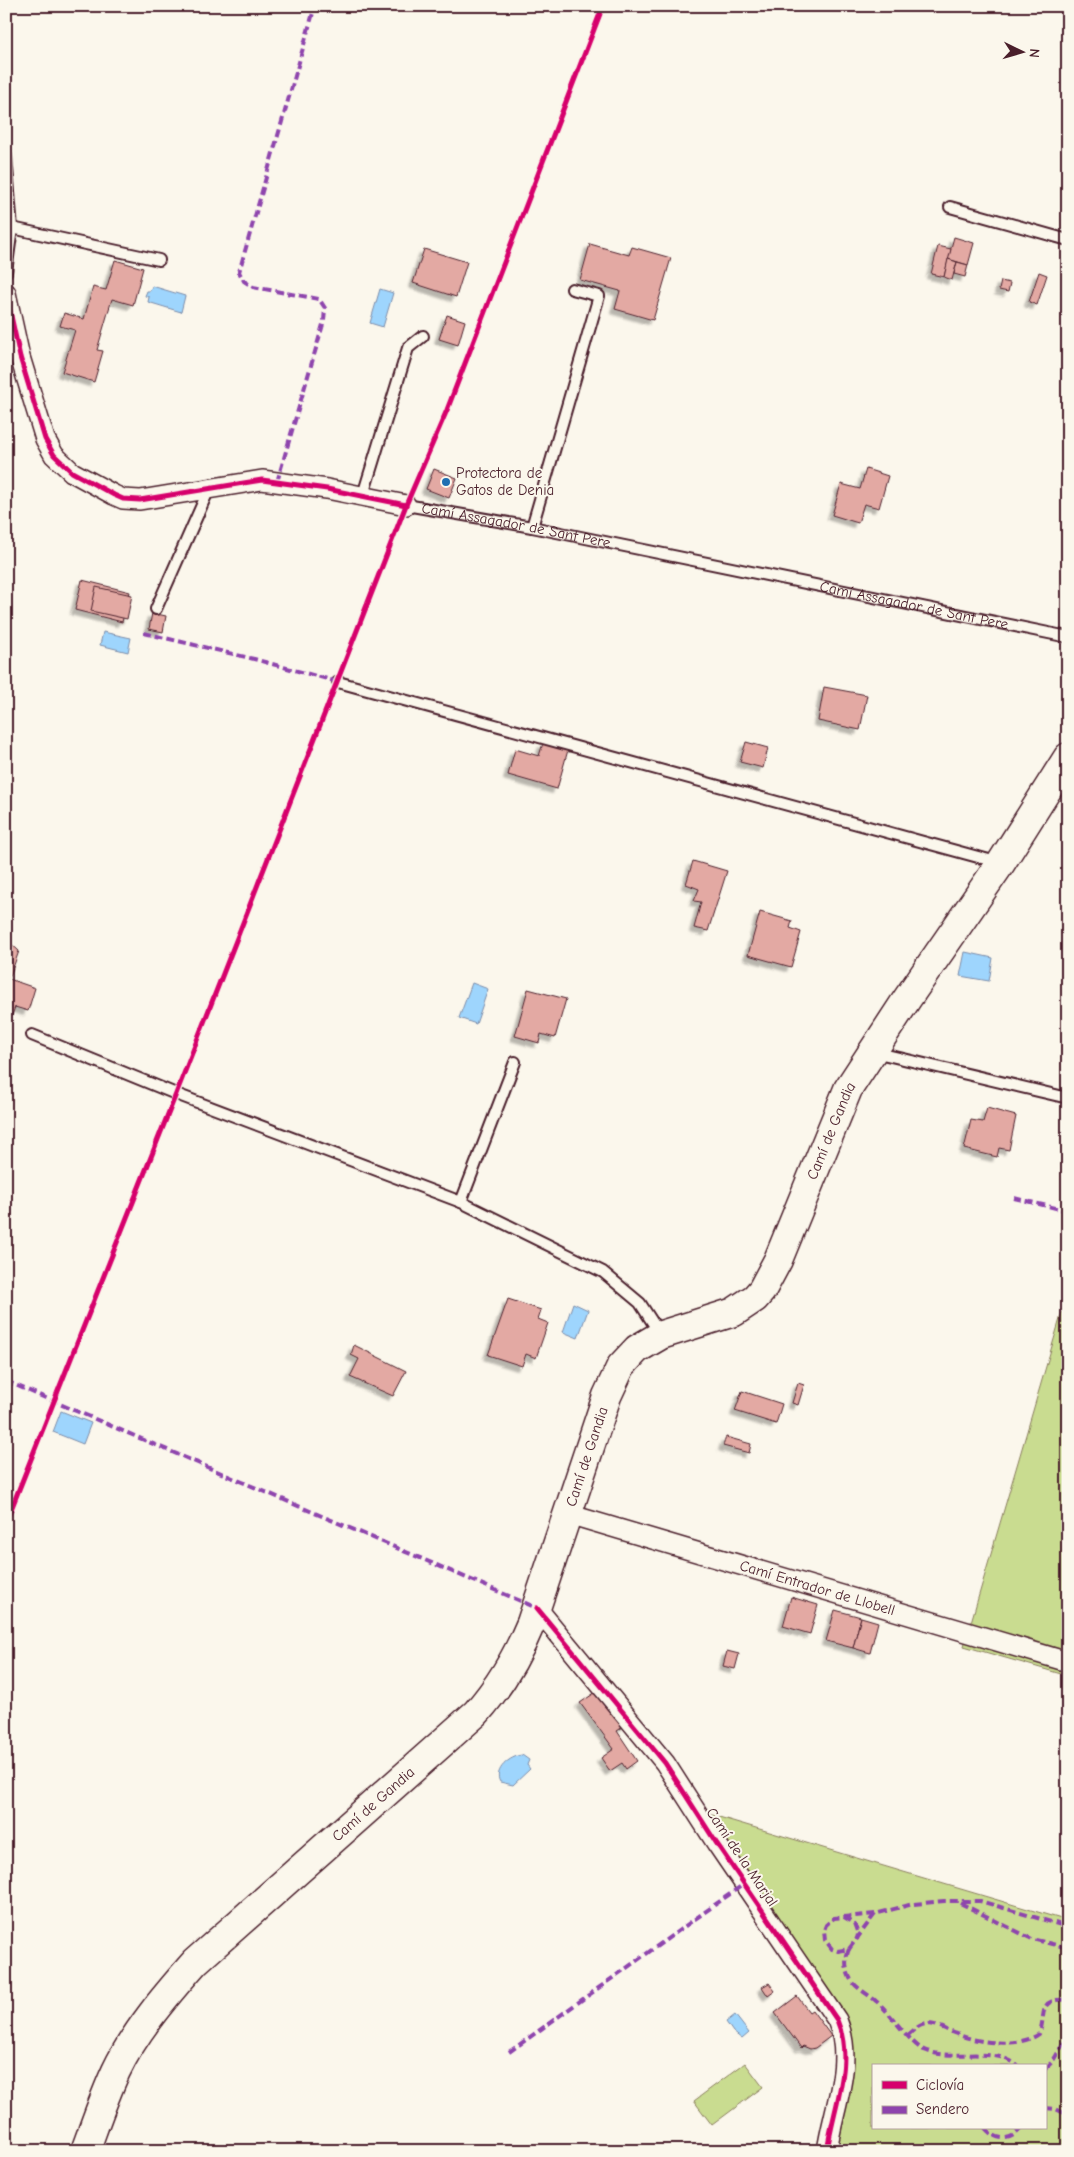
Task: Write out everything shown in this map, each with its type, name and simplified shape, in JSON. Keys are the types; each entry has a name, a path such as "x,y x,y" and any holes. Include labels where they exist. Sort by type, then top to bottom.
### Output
{"main road":[{"name":"Camí de Gandia","path":"85,2151 117,2070 139,2033 195,1962 476,1713 496,1691 521,1649 537,1608 615,1376 621,1366 632,1353 661,1335 734,1312 755,1298 762,1290 778,1260 848,1089 871,1052 1001,863 1068,757"}],"street":[{"name":"Camí Assagador de Sant Pere","path":"6,293 20,357 45,439 62,464 72,472 114,495 130,500 209,490 262,480 363,495 406,505"},
{"name":"Camí Entrador de Llobell","path":"568,1514 1068,1662"},
{"name":"Camí de la Marjal","path":"537,1608 666,1763 717,1844 837,2020 844,2038 844,2058 827,2151"}],"lane":[{"path":"6,156 12,228 6,272"},
{"path":"950,207 1068,240"},
{"path":"12,228 159,260"},
{"path":"532,526 599,296 572,289"},
{"path":"363,495 408,348 423,336"},
{"path":"156,609 209,490"},
{"name":"Camí Assagador de Sant Pere","path":"406,505 532,526 1068,637"},
{"path":"338,682 1001,863"},
{"path":"32,1035 176,1094 461,1202 603,1272 640,1303 661,1335"},
{"path":"871,1052 1068,1098"},
{"path":"461,1202 514,1062"}],"path":[{"path":"6,1522 176,1094 406,505 447,410 603,6"}],"green space":[{"path":"1062,1312 1068,1314 1068,1676 964,1646"},
{"path":"709,1814 1068,1921 1068,2151 848,2151 834,2147 848,2099 854,2063 847,2024 841,2010"},
{"path":"745,2063 763,2087 712,2125 694,2101"}],"water":[{"path":"152,286 185,296 181,312 148,302 149,297 145,296"},
{"path":"380,289 393,293 383,327 370,323"},
{"path":"103,632 131,638 128,652 100,645"},
{"path":"965,952 993,958 989,981 960,976"},
{"path":"472,983 488,989 476,1024 459,1018"},
{"path":"573,1303 588,1310 578,1338 563,1332"},
{"path":"61,1411 91,1423 83,1444 53,1432"},
{"path":"522,1755 529,1760 527,1765 530,1769 513,1785 500,1782 498,1777 504,1764"},
{"path":"735,2015 749,2033 742,2039 733,2032 726,2022"}],"building":[{"path":"954,237 974,243 968,265 948,259"},
{"path":"590,244 629,255 632,247 671,258 653,320 615,309 620,291 580,280"},
{"path":"938,246 951,249 944,277 931,274"},
{"path":"424,249 467,262 456,297 413,283"},
{"path":"948,259 957,262 952,280 944,277"},
{"path":"115,260 143,268 133,305 112,299 97,350 103,351 94,382 62,372 75,330 60,326 64,313 84,319 93,287 106,290"},
{"path":"957,262 968,265 965,277 954,274"},
{"path":"1039,272 1047,275 1037,305 1029,302"},
{"path":"1001,281 1010,283 1008,292 999,290"},
{"path":"447,315 465,321 458,345 439,339"},
{"path":"434,469 457,478 449,498 426,489"},
{"path":"866,469 888,476 879,508 864,504 858,523 832,515 841,484 860,489"},
{"path":"82,580 130,592 122,622 75,610"},
{"path":"96,587 132,595 127,619 91,611"},
{"path":"152,613 166,616 163,632 149,629"},
{"path":"824,687 867,695 860,730 818,721"},
{"path":"746,742 768,748 763,768 740,762"},
{"path":"543,743 568,750 557,789 508,775 515,749 539,756"},
{"path":"693,861 727,871 708,931 694,928 701,902 694,901 699,889 686,884"},
{"path":"760,912 792,921 790,928 801,932 791,967 748,955"},
{"path":"6,939 19,951 9,979 35,988 28,1011 15,1007 6,1031"},
{"path":"528,989 566,999 555,1038 541,1034 539,1043 515,1036"},
{"path":"987,1108 1016,1116 1009,1150 999,1148 997,1157 964,1149 971,1120 983,1122"},
{"path":"508,1299 541,1310 538,1319 548,1323 536,1358 526,1354 522,1366 488,1355"},
{"path":"354,1345 406,1371 393,1396 350,1377 359,1359 351,1355"},
{"path":"798,1383 804,1385 798,1405 792,1403"},
{"path":"742,1391 782,1404 776,1424 735,1411"},
{"path":"726,1437 751,1444 749,1453 723,1446"},
{"path":"791,1597 818,1605 810,1634 783,1626"},
{"path":"835,1610 861,1617 853,1648 826,1641"},
{"path":"861,1617 878,1622 870,1653 853,1648"},
{"path":"727,1651 739,1654 735,1669 723,1666"},
{"path":"599,1690 626,1725 617,1731 637,1761 626,1769 622,1763 610,1771 601,1758 614,1749 580,1703"},
{"path":"769,1983 775,1991 768,1996 762,1987"},
{"path":"797,1996 809,2012 812,2010 831,2036 815,2048 810,2049 803,2046 801,2048 775,2013"}],"marked path":[{"path":"277,482 324,321 325,308 319,299 253,287 244,281 239,272 315,6"},
{"path":"144,633 254,659 338,682"},
{"path":"1014,1198 1068,1211"},
{"path":"6,1381 537,1608"},
{"path":"509,2052 744,1884"},
{"path":"875,1914 849,1949 838,1951 832,1949 825,1940 824,1930 826,1925 834,1918 875,1914 913,1904 944,1901 980,1901 1068,1927"},
{"path":"960,1903 1032,1939 1068,1948"},
{"path":"844,1917 854,1923 858,1934 857,1940"},
{"path":"849,1949 846,1967 852,1982 882,2006 919,2047 924,2050 947,2055 997,2056 1015,2064"},
{"path":"908,2035 919,2026 928,2024 976,2040 998,2043 1021,2041 1039,2034 1044,2009 1047,2005 1058,2000 1068,2000"},
{"path":"1046,2067 1052,2062 1068,2037"},
{"path":"1046,2108 1056,2109 1068,2115"},
{"path":"987,2130 1003,2138 1013,2136 1019,2130"}],"cycle path":[{"path":"6,1522 176,1094 406,505 447,410 603,6"},
{"path":"6,293 20,357 45,439 54,455 72,472 114,495 123,499 140,500 262,480 327,489 406,505"},
{"path":"537,1608 665,1763 717,1844 837,2020 844,2052 843,2069 827,2151"}],"place":[{"name":"Protectora de Gatos de Denia","path":"446,482"}]}
